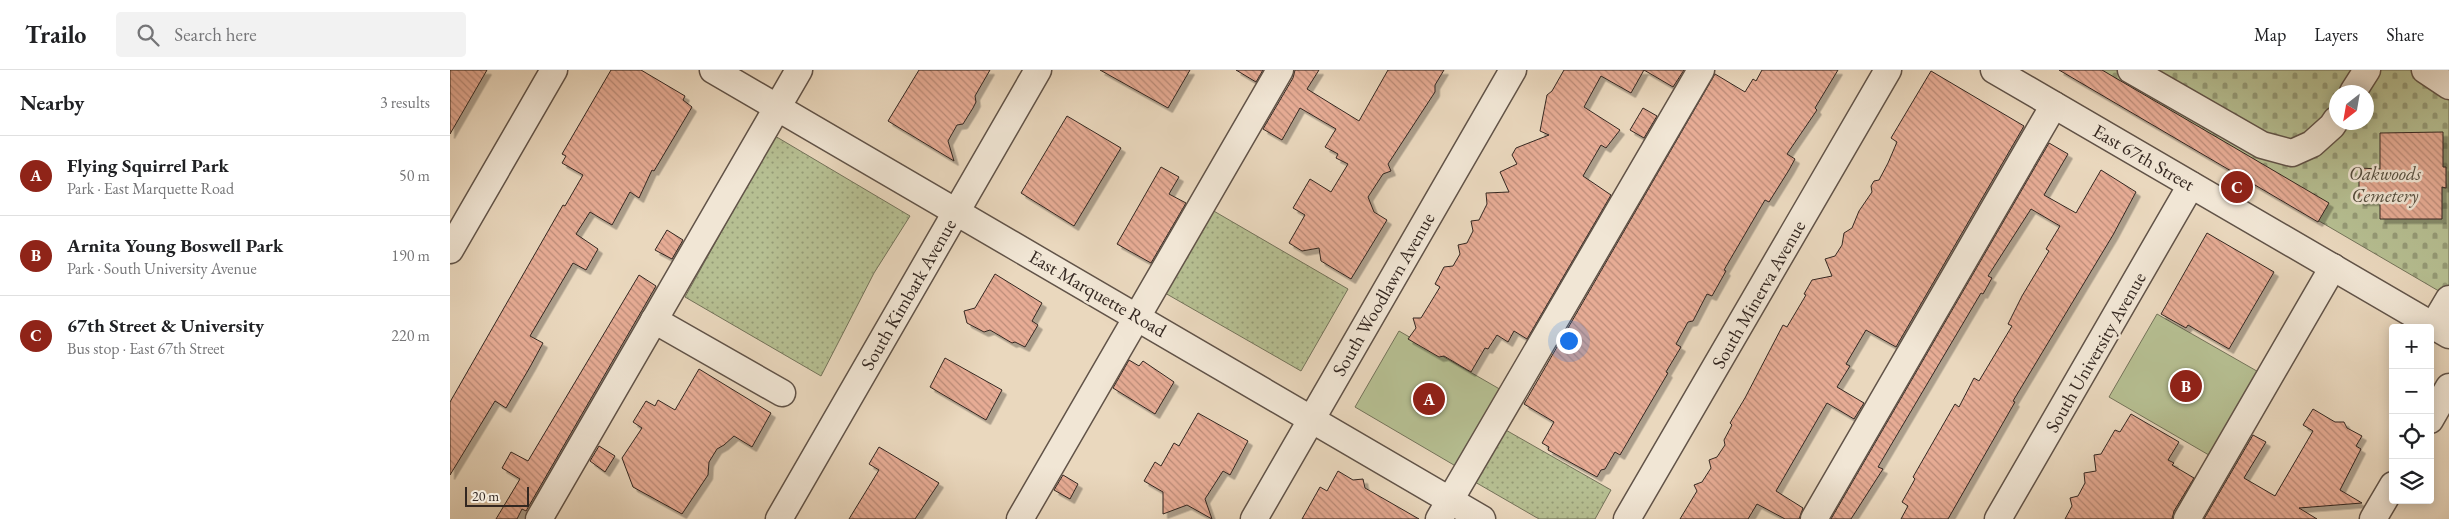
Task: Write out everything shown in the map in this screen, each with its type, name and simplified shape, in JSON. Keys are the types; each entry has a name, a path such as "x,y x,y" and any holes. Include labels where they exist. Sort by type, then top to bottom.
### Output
{"street":[{"path":"450,250 554,70"},
{"name":"East Marquette Road","path":"713,70 1312,418 1444,509 1482,519"},
{"path":"538,519 799,70"},
{"name":"South Kimbark Avenue","path":"779,519 1038,70"},
{"path":"1020,519 1280,70"},
{"name":"South Woodlawn Avenue","path":"1254,519 1513,70"},
{"path":"1444,509 1701,70"},
{"name":"South Minerva Avenue","path":"1627,519 1888,70"},
{"name":"East 67th Street","path":"1994,70 2441,331"},
{"path":"2130,70 2262,145 2292,153 2312,144 2329,129"},
{"path":"2357,85 2367,70"},
{"path":"2425,70 2449,86"},
{"path":"1814,519 2054,105"},
{"name":"South University Avenue","path":"1998,519 2191,185"},
{"path":"2187,519 2333,267"},
{"path":"2441,331 2449,299"},
{"path":"654,320 782,393"},
{"path":"2433,414 2449,387"},
{"path":"2373,519 2389,492"}],"green space":[{"name":"Oakwoods Cemetery","path":"2061,70 2449,70 2449,297"},
{"path":"775,136 910,216 874,273 821,376 685,297"},
{"path":"1212,210 1348,289 1301,371 1165,293"},
{"path":"2157,314 2262,374 2214,458 2109,397"},
{"path":"1399,331 1503,391 1459,468 1355,407"},
{"path":"1504,429 1611,490 1595,519 1539,519 1475,482"}],"building":[{"path":"450,70 487,70 450,134"},
{"path":"611,70 641,70 685,96 683,100 692,107 654,171 652,170 639,198 630,192 612,225 590,212 576,234 598,249 586,270 573,263 530,336 543,343 530,367 506,408 495,401 450,475 450,402 563,205 565,206 583,175 562,163 566,156 562,154"},
{"path":"919,70 990,70 975,96 976,102 973,108 963,124 957,125 948,141 954,161 888,121"},
{"path":"1100,70 1190,70 1168,108"},
{"path":"1236,70 1263,70 1256,82"},
{"path":"1295,70 1319,70 1307,89 1359,121 1388,70 1444,70 1435,85 1435,92 1388,164 1391,171 1383,174 1368,197 1374,212 1387,220 1351,279 1321,261 1319,248 1302,251 1289,243 1305,215 1293,208 1310,179 1331,192 1348,164 1336,158 1338,154 1325,147 1336,129 1300,108 1282,140 1263,129 1293,78"},
{"path":"1564,70 1644,70 1631,93 1601,76 1584,107 1620,130 1606,148 1601,145 1583,176 1611,195 1527,339 1514,331 1508,342 1497,335 1488,349 1485,348 1471,372 1444,356 1439,357 1408,339 1416,328 1413,318 1421,318 1440,287 1435,284 1444,267 1453,266 1460,254 1458,245 1467,243 1473,231 1471,221 1479,220 1487,204 1486,193 1509,192 1500,172 1517,164 1512,155 1516,148 1549,135 1540,131 1547,95 1552,91"},
{"path":"1644,70 1684,70 1673,87"},
{"path":"1762,70 1838,70 1815,108 1817,110 1787,154 1795,159 1789,170 1769,202 1765,200 1724,270 1726,271 1712,296 1707,294 1693,321 1688,322 1676,344 1681,347 1666,372 1668,373 1620,455 1615,452 1605,469 1601,470 1597,477 1548,450 1549,447 1542,443 1554,422 1524,404 1715,74 1745,92 1753,79 1756,81"},
{"path":"2059,70 2102,70 2329,203 2318,222"},
{"path":"1931,71 2024,126 1896,347 1866,330 1846,364 1850,366 1837,387 1864,403 1854,419 1827,403 1776,491 1803,508 1799,519 1785,519 1757,504 1748,519 1680,519 1697,491 1694,485 1702,482 1711,468 1709,460 1717,457 1725,445 1724,440 1732,425 1730,423 1783,325 1787,327 1806,295 1804,294 1812,280 1832,276 1825,259 1835,256 1842,245 1844,233 1852,228 1859,211 1872,192 1871,186 1874,181 1879,180 1888,163 1897,142 1891,138"},
{"path":"1643,108 1657,116 1644,138 1630,130"},
{"path":"1067,116 1121,148 1074,226 1021,193"},
{"path":"2443,132 2443,167 2446,167 2446,188 2442,187 2442,219 2380,219 2380,201 2359,201 2359,168 2380,169 2380,133"},
{"path":"2049,143 2068,154 2044,195 2076,213 2101,170 2136,192 2113,235 2013,401 2015,402 1948,519 1901,519 1908,506 1902,502 1915,479 1913,477 1955,404 1959,407 1974,378 1979,381 2012,326 2008,324 2022,296 2049,251 2046,249 2060,226 2031,209 1988,276 1992,278 1983,294 1981,293 1878,467 1883,469 1851,519 1831,519"},
{"path":"1161,167 1179,177 1169,194 1186,203 1151,263 1117,244"},
{"path":"667,230 683,240 672,259 655,250"},
{"path":"2207,233 2274,272 2229,349 2188,325 2186,328 2161,314"},
{"path":"995,274 1042,303 1032,321 1038,325 1025,347 1015,342 1012,343 990,330 984,332 967,323 964,311 975,308"},
{"path":"639,275 656,286 526,511 522,509 517,519 496,519 520,479 502,468 511,452 528,461"},
{"path":"945,358 1002,390 986,420 930,387"},
{"path":"1129,360 1139,366 1143,361 1174,382 1155,414 1113,388"},
{"path":"699,369 771,413 752,447 734,436 717,449 709,462 708,475 682,514 633,487 622,458 642,428 633,422 646,401 655,406 658,400 675,410"},
{"path":"2313,409 2335,422 2344,422 2347,428 2362,436 2356,446 2361,449 2340,490 2362,503 2299,508 2317,519 2204,519 2253,435 2266,442 2244,478 2275,496 2313,431 2303,425"},
{"path":"1198,413 1248,441 1230,475 1223,471 1205,499 1212,519 1187,505 1163,514 1163,492 1144,481 1155,462 1161,466 1174,443 1179,446"},
{"path":"2131,414 2179,442 2168,460 2174,463 2172,465 2194,478 2174,511 2172,519 2065,519 2072,506 2070,498 2078,496 2085,483 2084,473 2096,471 2094,455 2101,454 2115,430 2120,432"},
{"path":"599,446 615,456 605,472 590,461"},
{"path":"879,447 939,483 915,519 849,519 879,470 869,464"},
{"path":"1338,471 1353,480 1363,479 1365,488 1419,519 1302,519 1320,487 1327,491"},
{"path":"1063,475 1078,484 1070,499 1054,490"}],"place":[{"name":"67th Street & University","path":"2237,187"},
{"name":"Arnita Young Boswell Park","path":"2186,386"},
{"name":"Flying Squirrel Park","path":"1429,399"}]}
